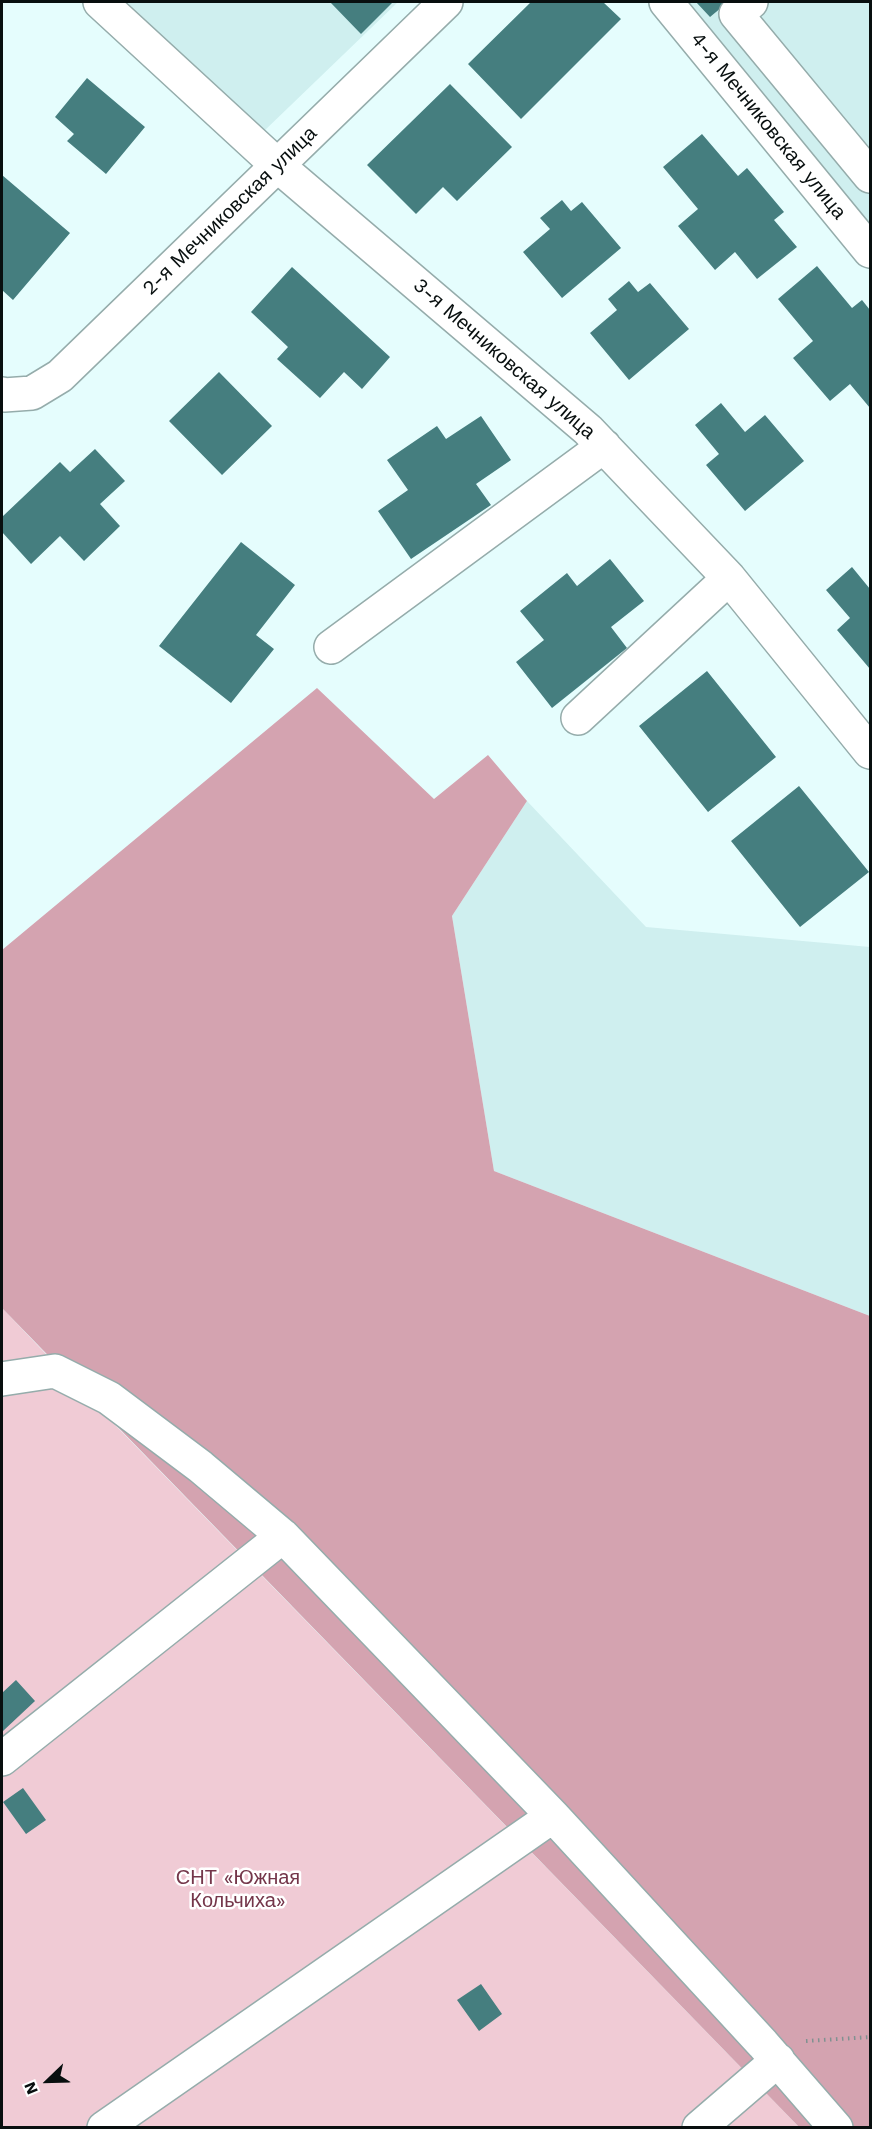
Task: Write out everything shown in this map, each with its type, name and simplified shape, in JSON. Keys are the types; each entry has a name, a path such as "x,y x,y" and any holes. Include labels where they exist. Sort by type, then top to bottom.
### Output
{"street":[{"name":"3-я Мечниковская улица","path":"100,2 276,165 588,430 729,578 870,752"},
{"name":"2-я Мечниковская улица","path":"2,394 32,393 60,376 446,2"},
{"name":"4-я Мечниковская улица","path":"666,2 870,251"},
{"path":"751,2 736,14 870,176"},
{"path":"331,646 604,446"},
{"path":"578,718 729,578"},
{"path":"2,1379 55,1371 109,1398 201,1467 283,1536 553,1816 771,2052 836,2127"},
{"path":"2,1759 283,1536"},
{"path":"104,2127 553,1816"},
{"path":"699,2127 771,2052"}],"path":[{"path":"771,2052 870,2037"}],"shaded area":[{"path":"127,2 398,2 263,132"},
{"path":"685,2 870,2 870,228"},
{"path":"317,688 434,799 488,755 527,801 452,916 494,1171 870,1316 870,2127 799,2127 2,1308 2,950"},
{"path":"527,801 646,927 870,947 870,1316 494,1171 452,916"}],"green space":[{"name":"СНТ «Южная Кольчиха»","path":"2,1308 45,1353 799,2127 2,2127"}],"building":[{"path":"330,2 393,2 361,34"},
{"path":"531,2 603,2 621,19 521,119 468,64"},
{"path":"696,2 728,2 710,17"},
{"path":"87,78 145,127 106,174 67,141 74,134 55,117"},
{"path":"450,84 512,147 457,201 443,187 416,214 367,165"},
{"path":"702,134 738,176 747,168 784,212 774,220 797,247 757,279 735,252 715,270 678,226 698,209 663,167"},
{"path":"2,175 70,233 13,300 2,290"},
{"path":"562,200 571,211 582,202 621,248 562,298 523,252 550,229 540,218"},
{"path":"817,266 852,308 862,300 870,310 870,408 850,384 830,401 793,358 813,341 778,299"},
{"path":"292,267 390,357 362,389 344,372 320,398 277,359 288,347 251,312"},
{"path":"629,281 638,292 650,283 689,329 629,380 590,333 617,310 608,299"},
{"path":"219,372 272,426 222,475 169,421"},
{"path":"721,403 745,432 765,415 804,461 745,511 706,465 719,454 695,425"},
{"path":"481,416 511,460 476,484 491,505 411,559 378,511 408,490 387,460 437,426 446,439"},
{"path":"95,449 125,481 100,504 120,526 84,561 60,536 31,564 2,532 2,517 60,462 70,472"},
{"path":"241,542 295,585 256,635 274,649 231,703 159,646"},
{"path":"610,559 644,601 611,627 627,648 552,708 516,662 544,640 520,611 567,573 577,586"},
{"path":"852,567 870,589 870,669 837,630 850,618 826,590"},
{"path":"707,671 776,757 708,812 639,726"},
{"path":"799,786 869,872 800,927 731,841"},
{"path":"16,1680 35,1701 3,1731 2,1693"},
{"path":"23,1788 46,1820 26,1834 3,1802"},
{"path":"481,1984 502,2014 479,2031 457,2000"}]}
